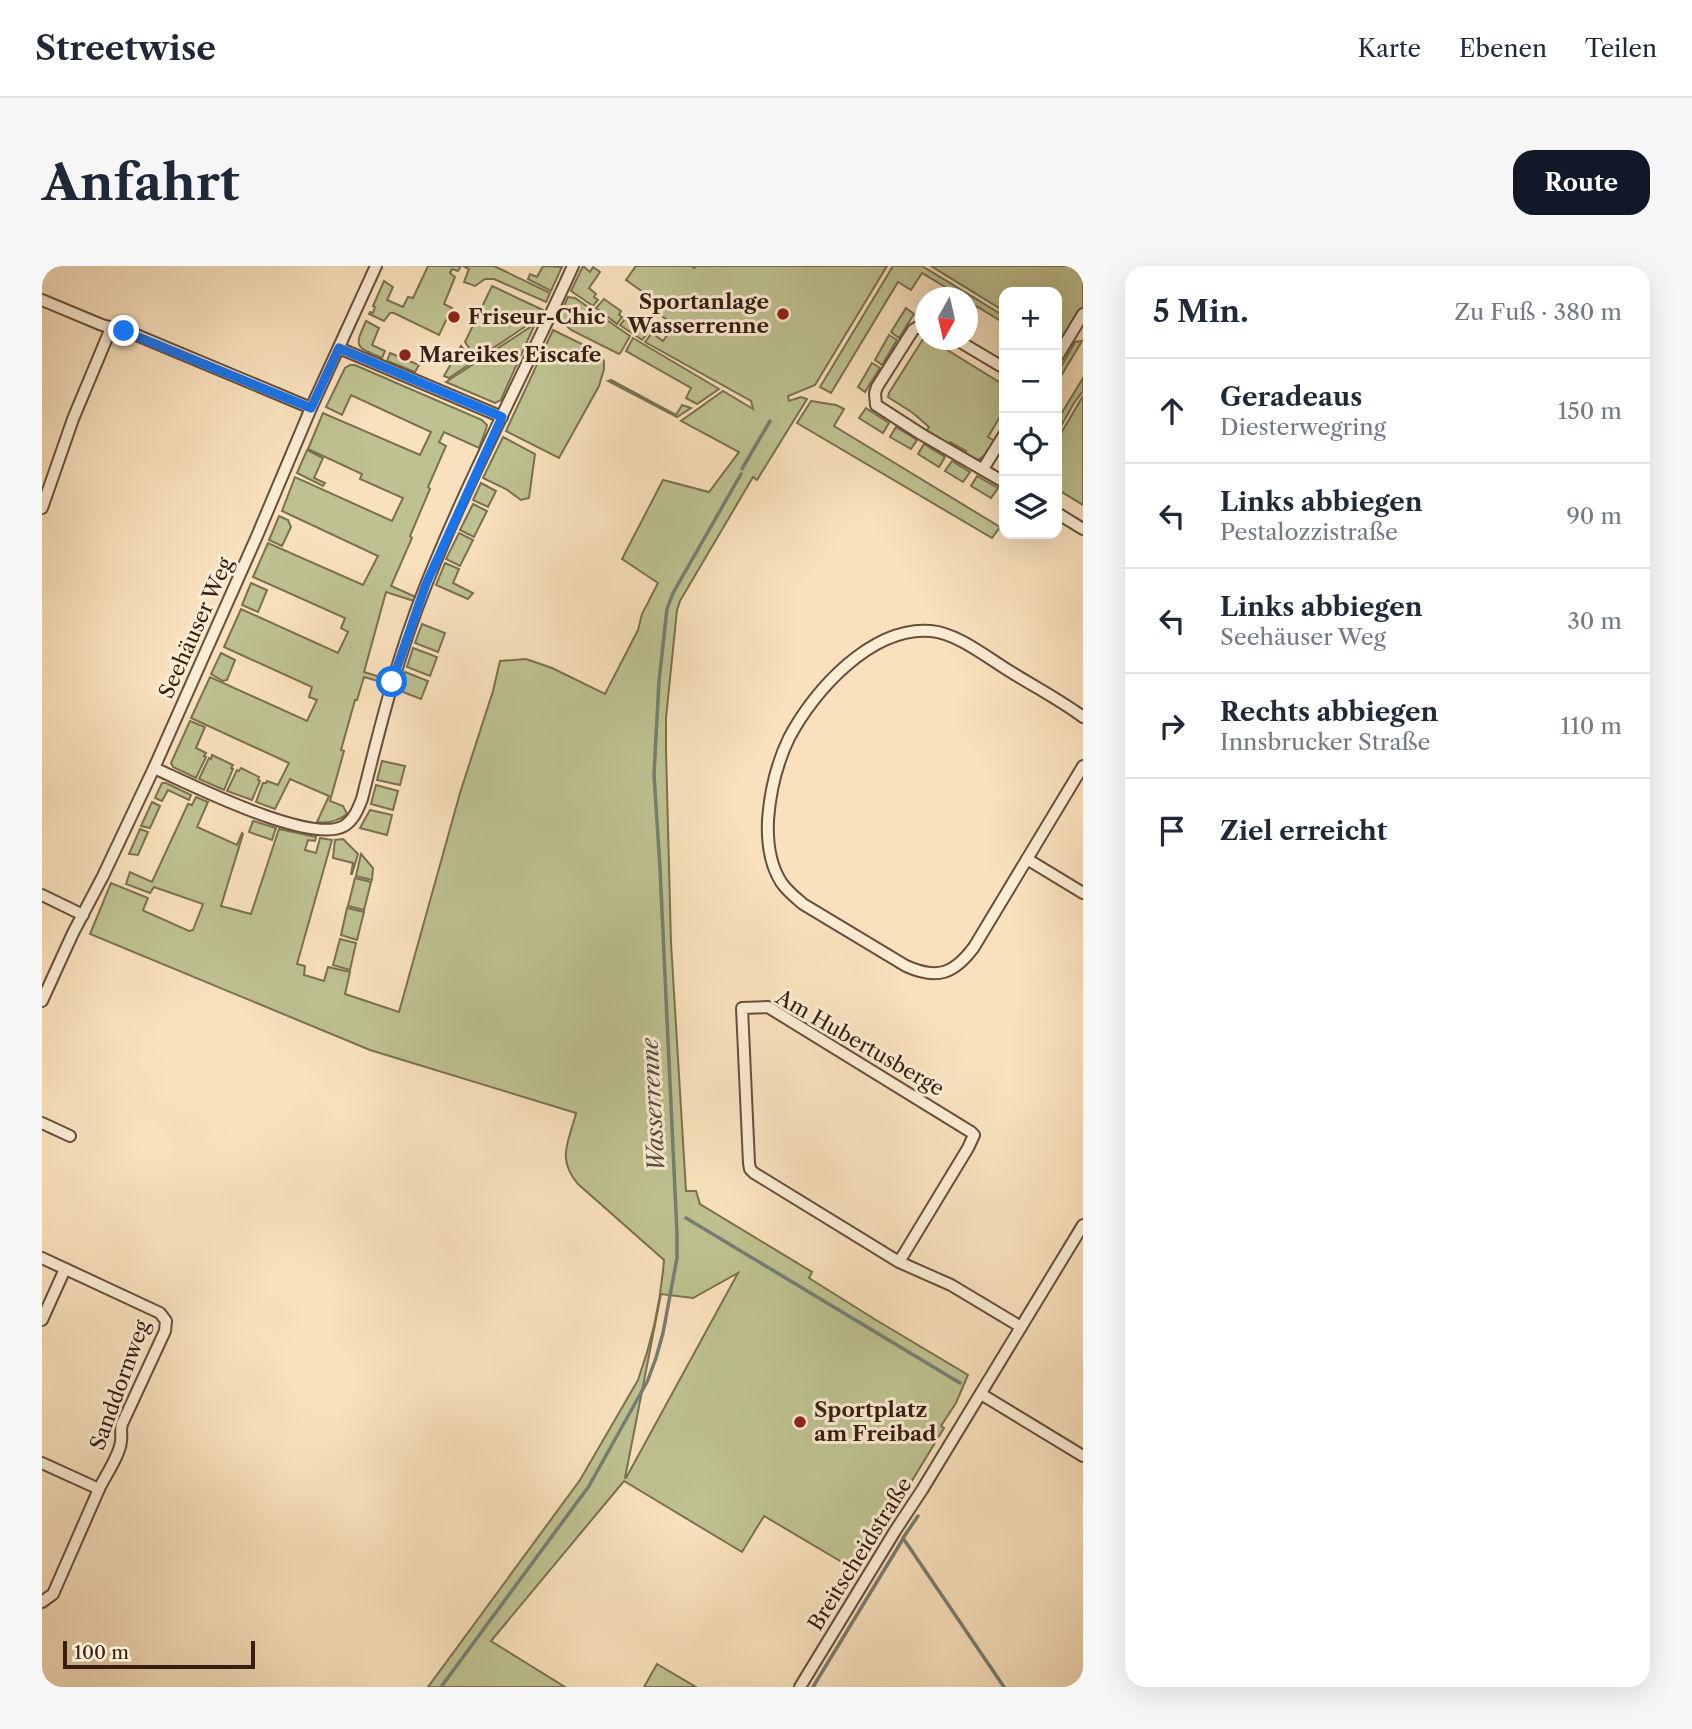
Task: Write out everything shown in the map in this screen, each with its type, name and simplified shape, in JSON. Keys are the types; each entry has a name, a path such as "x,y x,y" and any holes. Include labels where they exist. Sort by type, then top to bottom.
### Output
{"street":[{"name":"Seehäuser Weg","path":"42,1001 154,768 376,266"},
{"path":"154,768 253,812 281,820 324,830 344,826 351,820 362,799 392,682 426,584 573,266"},
{"path":"42,300 111,328 134,334 311,408"},
{"path":"1061,350 1083,314"},
{"path":"42,508 73,419 111,328"},
{"path":"915,329 877,387 874,399 876,405 999,479"},
{"path":"339,348 502,417"},
{"path":"974,350 999,365"},
{"path":"983,469 999,443"},
{"path":"1062,516 1083,529"},
{"path":"1083,717 944,633 904,633 880,643 846,666 827,683 793,731 770,798 769,853 780,881 789,893 803,904 906,966 921,973 946,972 965,959 995,914 1083,766"},
{"path":"1027,859 1083,893"},
{"path":"42,895 83,915"},
{"name":"Am Hubertusberge","path":"899,1262 974,1135 768,1007 742,1008 750,1169 899,1262 951,1285 1021,1327"},
{"path":"42,1123 70,1136"},
{"name":"Breitscheidstraße","path":"800,1687 1083,1225"},
{"name":"Sanddornweg","path":"42,1258 159,1313 166,1321 165,1331 122,1424 118,1450 53,1594 42,1602"},
{"path":"42,1320 65,1269"},
{"path":"981,1394 1083,1456"},
{"path":"42,1463 99,1489"}],"green space":[{"path":"428,266 461,266 458,271 452,269 450,273 455,277 444,304 452,308 439,335 394,313 390,313 384,321 369,314 373,313 373,306 384,281 393,287 387,300 403,307 408,297 413,298"},
{"path":"463,266 494,266 550,293 546,302 494,279 485,279 475,286 464,282 469,269"},
{"path":"543,266 562,267 551,291 528,279 530,274 537,277"},
{"path":"583,266 590,272 593,267 600,272 589,288 598,300 593,306 571,291"},
{"path":"636,266 887,266 815,385 788,396 789,401 801,397 807,399 757,480 753,477 677,610 666,718 666,751 671,943 686,1191 696,1191 700,1204 812,1272 809,1278 968,1375 956,1403 941,1426 944,1428 857,1571 764,1516 742,1552 624,1481 491,1641 565,1687 428,1687 580,1480 638,1380 655,1320 664,1260 571,1175 567,1166 566,1150 576,1113 370,1050 90,934 111,883 148,898 144,911 189,931 193,930 203,904 154,887 150,893 126,884 130,872 152,882 188,804 192,805 196,797 208,802 197,827 237,845 243,834 221,906 251,914 279,829 316,837 315,841 308,840 305,850 316,853 320,838 332,840 297,964 305,966 304,975 324,981 328,967 350,972 345,994 399,1012 500,661 526,659 552,668 605,694 638,630 642,614 658,583 622,559 663,480 709,492 739,452 681,421 723,391 753,409 751,401 645,342 652,333 663,341 674,325 659,314 664,307 626,280","holes":["738,1273 626,1478 661,1294 693,1298"]},
{"path":"893,266 922,266 956,287 945,287 922,273 911,290 898,282 831,393 820,387"},
{"path":"931,266 1083,266 1083,307 1062,343 1062,287 999,287 999,308 978,295 978,287 965,287"},
{"path":"492,286 543,310 538,318 477,359 465,342"},
{"path":"568,297 575,298 630,336 619,354 571,330 558,318"},
{"path":"604,299 621,311 619,315 622,317 617,324 596,308"},
{"path":"978,300 999,313 999,320 978,307"},
{"path":"906,308 914,314 899,338 891,332"},
{"path":"630,318 647,330 642,340 620,325"},
{"path":"366,321 379,328 372,345 385,351 382,358 359,345"},
{"path":"535,324 501,400 495,403 446,382"},
{"path":"553,330 594,350 604,361 599,386 559,458 506,431"},
{"path":"889,335 897,340 882,365 875,360"},
{"path":"633,338 719,389 697,404 686,398 691,388 626,351"},
{"path":"1082,341 1062,374 1062,365 1075,342"},
{"path":"461,346 474,361 449,378 444,376"},
{"path":"916,350 947,350 999,382 999,418 988,437 995,441 977,461 964,456 966,451 950,442 947,446 926,432 929,427 888,397"},
{"path":"390,353 419,365 415,372 387,361"},
{"path":"872,363 880,368 865,392 858,387"},
{"path":"350,365 482,420 487,425 479,448 444,432 439,442 446,446 391,586 416,597 414,601 386,592 364,672 387,679 385,683 364,677 341,750 344,751 330,801 343,806 347,814 321,823 317,822 329,796 290,779 275,809 256,802 263,783 267,781 278,785 289,763 191,718 210,677 307,721 317,700 309,697 312,687 224,647 241,609 338,653 348,632 341,628 345,618 253,577 268,543 363,585 378,556 282,511 295,477 392,521 403,498 360,479 362,474 308,449 323,413 420,455 431,432 351,395 342,415 326,407 345,368"},
{"path":"1083,378 1083,391 1062,424 1062,413"},
{"path":"611,380 676,415 682,405 691,408 677,417 608,381"},
{"path":"1083,396 1083,505 1062,492 1062,432"},
{"path":"811,401 844,409 834,426 999,528 992,538 797,423"},
{"path":"866,408 889,423 883,433 859,418"},
{"path":"896,427 917,440 911,449 890,437"},
{"path":"503,437 535,454 529,498 521,500 483,478"},
{"path":"924,444 945,457 939,467 918,454"},
{"path":"307,450 323,458 314,478 325,483 323,486 297,473"},
{"path":"952,461 970,472 963,482 945,471"},
{"path":"977,476 998,488 991,498 971,486"},
{"path":"481,483 496,491 488,507 473,500"},
{"path":"473,504 487,511 474,537 460,530"},
{"path":"279,516 288,520 291,527 282,546 269,540"},
{"path":"459,533 473,540 460,566 446,559"},
{"path":"445,563 459,569 453,583 473,593 468,599 436,585"},
{"path":"251,583 267,590 258,612 242,605"},
{"path":"422,624 445,633 438,652 415,643"},
{"path":"413,648 437,657 430,676 407,667"},
{"path":"221,653 235,660 227,680 223,681 211,674"},
{"path":"405,672 428,681 421,699 400,691"},
{"path":"190,721 205,727 196,748 206,753 206,757 196,778 173,767 171,763"},
{"path":"212,755 233,765 224,790 199,779"},
{"path":"382,761 405,766 400,785 377,780"},
{"path":"241,768 259,777 260,781 252,800 227,791 237,770"},
{"path":"162,783 191,795 189,800 168,790 162,801 155,798"},
{"path":"376,785 398,791 393,810 371,804"},
{"path":"152,802 160,806 150,828 141,826"},
{"path":"370,810 392,815 387,835 360,828"},
{"path":"253,821 276,828 272,840 249,832"},
{"path":"140,829 148,832 138,855 129,854"},
{"path":"343,839 358,854 352,874 353,863 333,858 335,840"},
{"path":"361,854 373,868 372,880 356,876"},
{"path":"355,878 371,882 364,910 348,906"},
{"path":"347,908 364,912 357,940 341,935"},
{"path":"340,939 356,943 350,970 333,965"},
{"path":"657,1664 696,1687 644,1687"}],"waterway":[{"name":"Wasserrenne","path":"742,469 770,421"},
{"name":"Wasserrenne","path":"441,1687 589,1486 647,1382 663,1333 677,1258 677,1234 654,774 659,681 667,609 673,593 741,474"},
{"path":"686,1218 960,1383"},
{"path":"918,1516 903,1538 1004,1687"},
{"path":"813,1687 903,1539"}],"place":[{"name":"Sportanlage Wasserrenne","path":"783,314"},
{"name":"Friseur-Chic","path":"454,317"},
{"name":"Mareikes Eiscafe","path":"405,355"},
{"name":"Sportplatz am Freibad","path":"800,1422"}],"route":[{"path":"124,331 311,408 339,348 502,417 426,584 392,682"}]}
